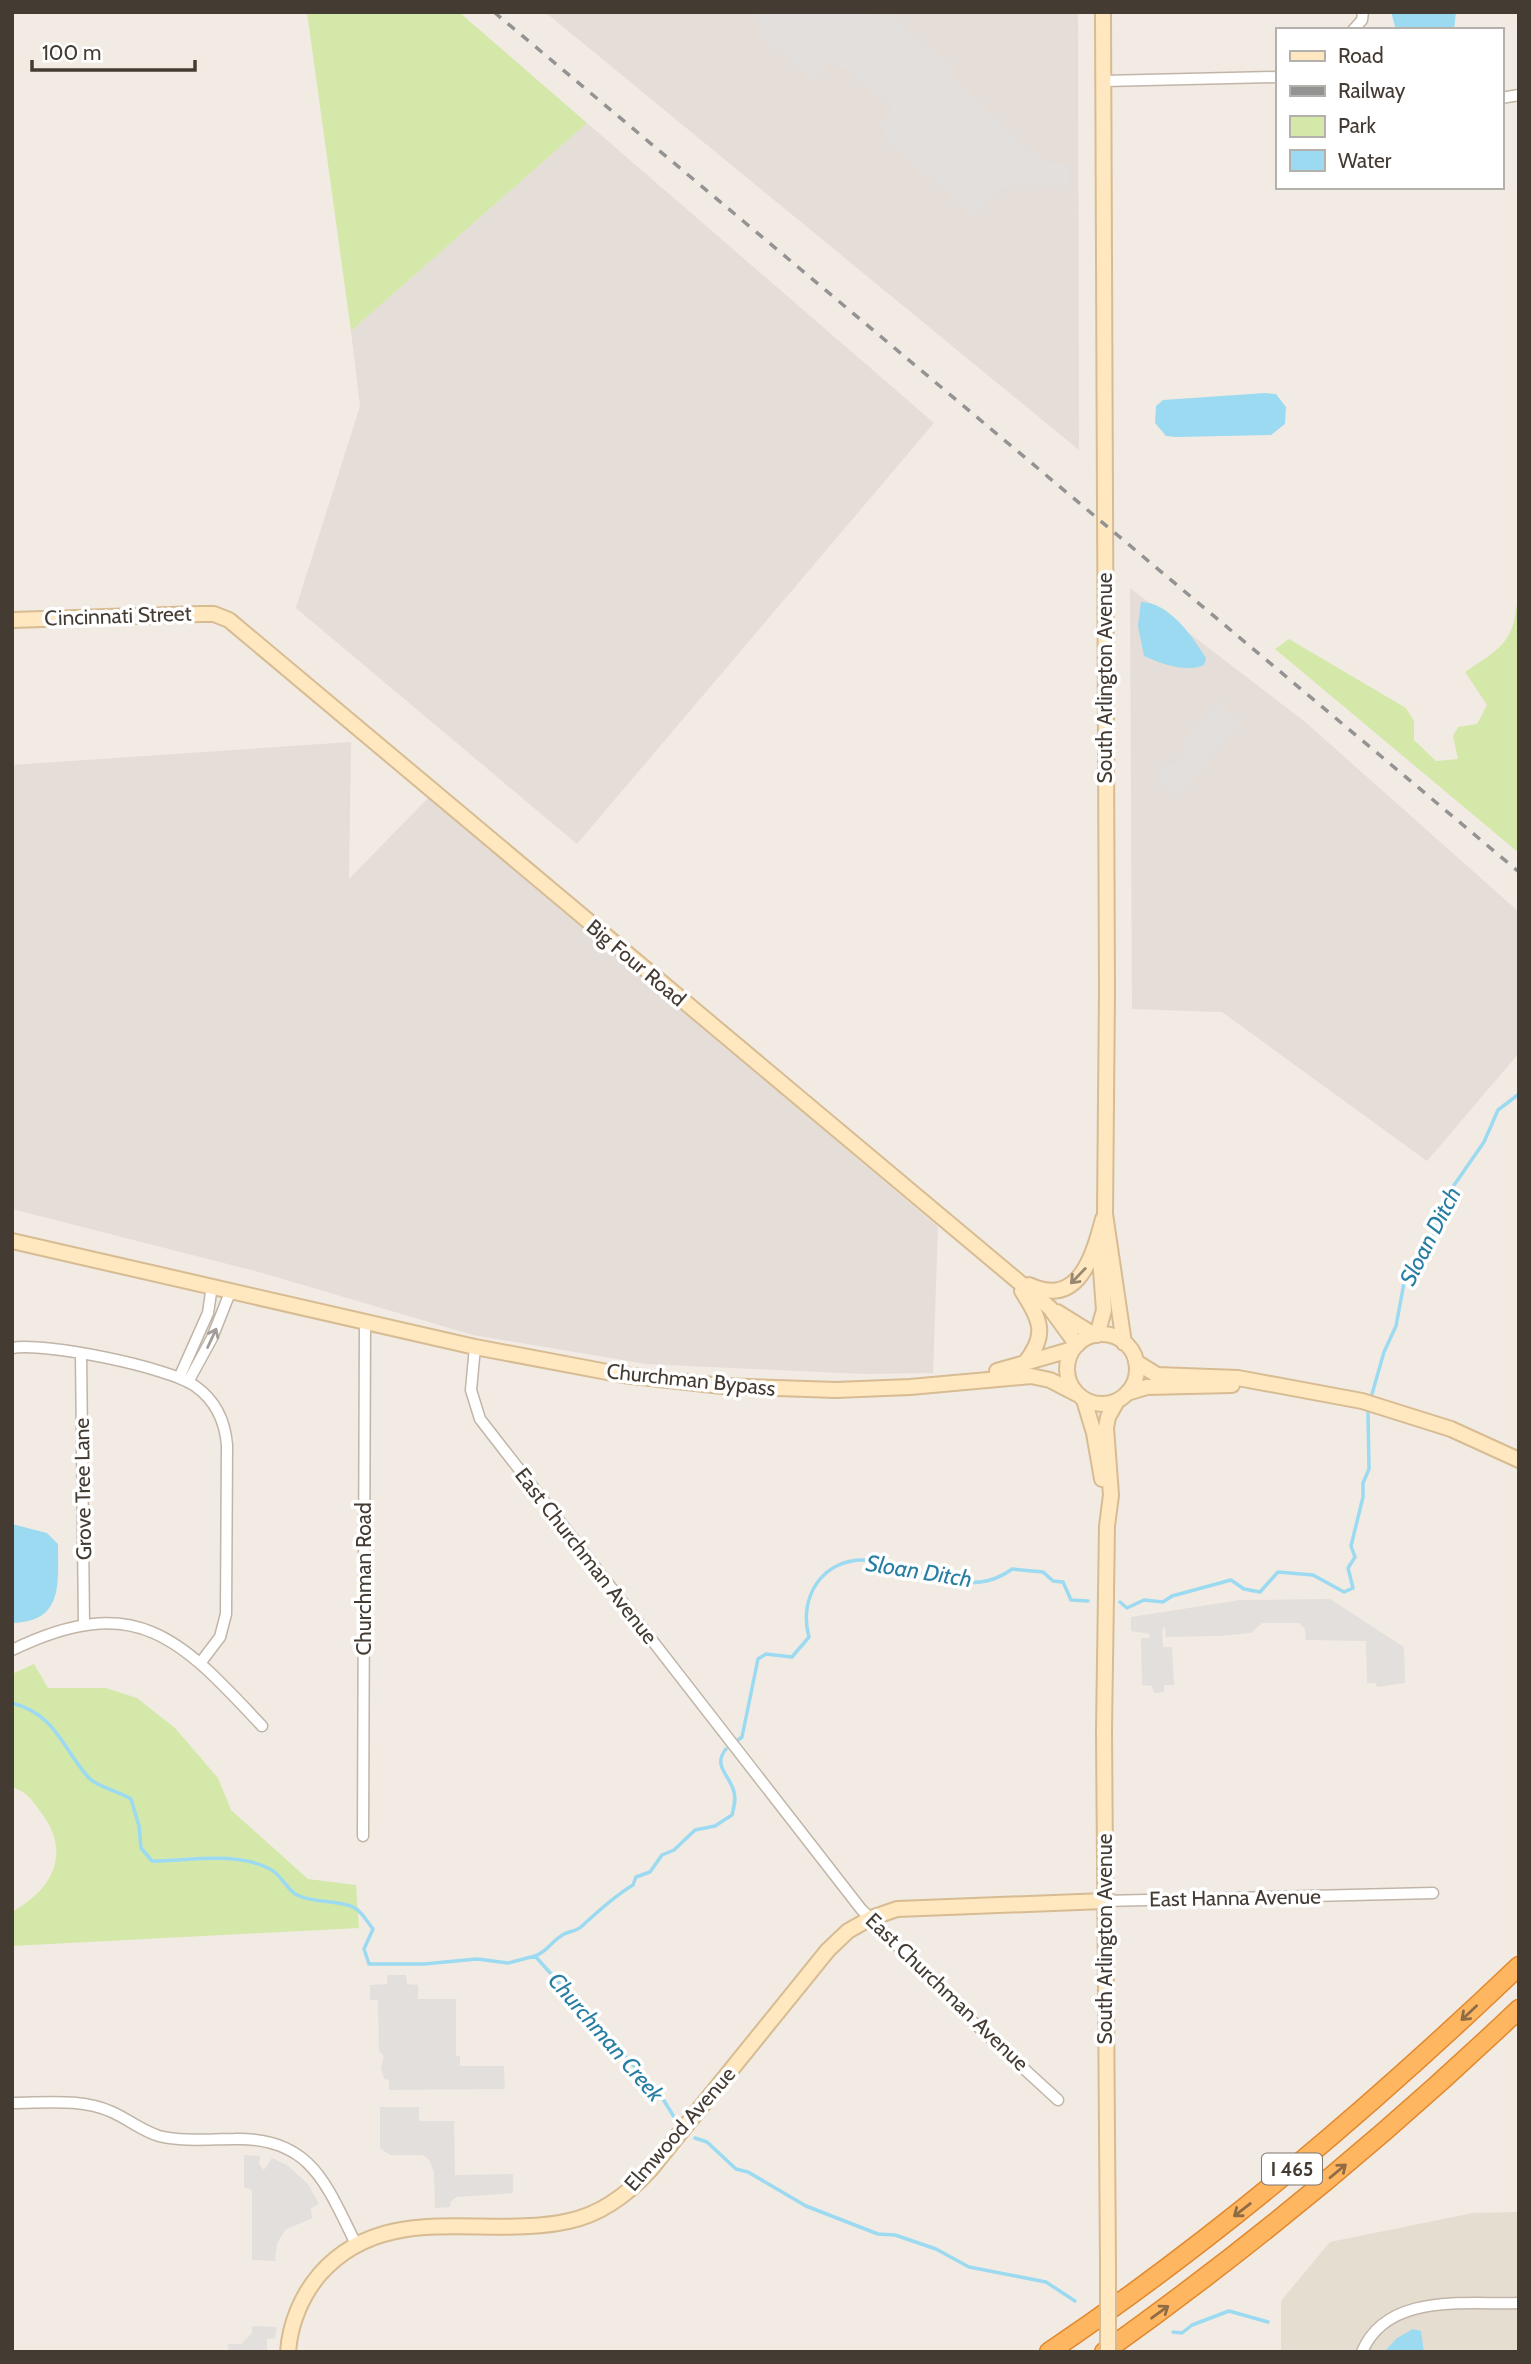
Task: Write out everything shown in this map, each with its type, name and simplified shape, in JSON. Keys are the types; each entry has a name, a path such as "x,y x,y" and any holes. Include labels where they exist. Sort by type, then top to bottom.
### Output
{"highway":[{"name":"I 465","path":"1049,2352 1129,2296 1273,2185 1420,2057 1519,1966"},
{"name":"I 465","path":"1106,2352 1198,2283 1343,2167 1519,2009"}],"street":[{"name":"South Arlington Avenue","path":"1103,12 1107,991 1105,1214 1124,1343"},
{"path":"1355,28 1363,20 1363,12"},
{"path":"1104,81 1276,77"},
{"name":"Cincinnati Street","path":"12,620 201,614 223,617"},
{"name":"Big Four Road","path":"223,617 389,752 1013,1278 1050,1308 1096,1335"},
{"path":"1013,1278 1047,1291 1068,1286 1089,1264 1105,1214"},
{"path":"1096,1335 1104,1310 1099,1236"},
{"path":"12,1241 475,1347"},
{"path":"1013,1278 1035,1313 1040,1332 1037,1348 1024,1364"},
{"path":"183,1380 208,1313 212,1286"},
{"path":"183,1380 212,1338 231,1290"},
{"name":"Big Four Road","path":"1050,1308 1075,1347"},
{"name":"Churchman Road","path":"363,1836 365,1321"},
{"path":"1265,1384 1147,1387 1101,1404 1081,1397 1067,1377 1066,1368 1075,1347 1096,1335 1112,1336 1124,1343 1136,1362 1157,1375 1222,1376 1344,1397 1411,1414 1519,1460"},
{"path":"12,1348 42,1346 183,1380 212,1401 223,1422 227,1445 225,1620 217,1642 201,1662"},
{"name":"Churchman Bypass","path":"475,1347 623,1375 711,1385 809,1390 911,1387 1031,1376 1050,1380 1081,1397"},
{"name":"East Churchman Avenue","path":"475,1347 471,1390 480,1419 720,1730 871,1918 974,2022 1058,2100"},
{"name":"Churchman Bypass","path":"911,1387 1024,1364 1075,1347"},
{"name":"Grove Tree Lane","path":"81,1354 84,1625"},
{"path":"1122,1397 1135,1379 1136,1362"},
{"name":"South Arlington Avenue","path":"1081,1397 1096,1442 1107,1526"},
{"name":"South Arlington Avenue","path":"1106,2352 1108,2266 1104,1901 1107,1526 1111,1495 1107,1428 1108,1417 1122,1397"},
{"path":"12,1650 61,1628 109,1623 139,1628 178,1644 201,1662 262,1726"},
{"name":"East Hanna Avenue","path":"871,1918 914,1907 1433,1893"},
{"name":"Elmwood Avenue","path":"288,2352 293,2324 310,2287 336,2258 356,2244 390,2230 414,2226 545,2225 570,2221 617,2201 650,2170 828,1950 848,1931 871,1918"},
{"path":"12,2104 84,2103 112,2112 143,2130 167,2138 252,2138 281,2144 302,2157 318,2173 356,2244"},
{"path":"1362,2352 1382,2324 1403,2312 1421,2307 1519,2303"}],"shaded area":[{"path":"545,12 1078,12 1079,450"},
{"path":"759,12 872,12 881,19 887,12 955,70 950,78 1039,158 1051,163 1069,163 1070,186 1009,185 997,191 975,216 883,138 886,133 879,127 893,108 844,68 826,65 813,80 761,36 757,16"},
{"path":"587,123 934,423 577,844 296,608 360,406 351,331"},
{"path":"1130,588 1304,721 1519,912 1519,1053 1427,1161 1222,1012 1132,1009"},
{"path":"1216,702 1241,722 1179,796 1153,777 1167,761 1175,766 1183,753 1187,752 1183,743"},
{"path":"351,742 349,879 429,797 938,1227 933,1373 864,1374 646,1364 473,1335 259,1272 12,1209 12,765"},
{"path":"1330,1599 1404,1647 1405,1683 1377,1687 1376,1683 1367,1683 1366,1641 1306,1640 1305,1629 1299,1623 1262,1623 1251,1633 1218,1636 1166,1637 1165,1627 1162,1630 1163,1647 1172,1647 1174,1685 1164,1685 1164,1692 1154,1693 1152,1686 1142,1685 1141,1638 1149,1638 1150,1634 1131,1631 1131,1617 1240,1600"},
{"path":"387,1975 406,1975 407,1984 418,1985 418,1999 456,1999 456,2056 460,2056 460,2066 504,2066 505,2089 389,2090 389,2080 384,2079 381,2068 384,2056 379,2051 378,2000 370,2000 370,1985 387,1984"},
{"path":"380,2107 419,2107 419,2121 454,2121 455,2175 513,2174 513,2193 457,2197 451,2201 450,2207 435,2208 434,2172 429,2160 423,2155 390,2155 380,2148"},
{"path":"244,2155 260,2156 259,2164 264,2170 272,2158 287,2165 308,2184 319,2204 311,2208 312,2218 285,2230 277,2244 275,2261 252,2260 252,2190 244,2187"},
{"path":"1519,2212 1519,2352 1281,2352 1281,2301 1330,2242 1473,2213"},
{"path":"252,2326 277,2327 275,2338 267,2339 267,2352 228,2352 228,2344 241,2344 252,2333"}],"green space":[{"path":"307,12 459,12 587,123 351,331"},
{"path":"1516,607 1519,607 1519,853 1275,649 1289,639 1406,708 1414,721 1414,740 1436,761 1458,759 1453,736 1458,727 1477,724 1487,705 1465,672 1493,653 1506,639"},
{"path":"34,1664 48,1688 106,1688 137,1698 175,1728 218,1778 231,1810 308,1879 356,1885 359,1928 12,1946 12,1912 39,1892 54,1868 56,1855 50,1826 31,1799 12,1787 12,1674"}],"water":[{"path":"1391,12 1456,12 1454,28 1395,28"},
{"path":"1276,394 1286,407 1285,424 1271,435 1166,436 1155,423 1156,406 1163,400"},
{"path":"1141,602 1161,608 1179,622 1206,658 1204,665 1181,668 1144,656 1138,626"},
{"path":"12,1524 47,1533 58,1544 58,1559 57,1586 49,1608 41,1616 29,1621 12,1623"},
{"path":"1413,2329 1421,2331 1424,2352 1384,2352 1397,2338"}],"waterway":[{"name":"Sloan Ditch","path":"1372,1394 1384,1352 1396,1326 1404,1283 1407,1275 1420,1264 1434,1233 1441,1204 1484,1142 1498,1110 1519,1094"},
{"name":"Sloan Ditch","path":"1120,1602 1127,1608 1144,1600 1163,1602 1172,1596 1231,1580 1244,1589 1260,1592 1278,1572 1313,1575 1344,1592 1353,1588 1348,1568 1355,1557 1351,1546 1363,1497 1363,1483 1369,1469 1368,1413"},
{"name":"Sloan Ditch","path":"738,1740 742,1737 758,1659 766,1654 792,1657 809,1637 806,1622 811,1595 817,1583 837,1566 850,1561 866,1560 959,1582 995,1578 1012,1569 1043,1572 1053,1581 1063,1582 1071,1600 1088,1601"},
{"name":"Churchman Creek","path":"12,1703 27,1708 48,1723 88,1777 131,1799 139,1826 141,1848 152,1861 212,1858 256,1863 274,1871 297,1895 311,1900 349,1905 363,1915 373,1929 364,1949 369,1964 424,1964 477,1959 508,1963 535,1956 661,2096 676,2120"},
{"name":"Sloan Ditch","path":"535,1956 563,1934 581,1927 633,1885 636,1877 650,1872 662,1855 674,1850 695,1830 715,1826 732,1815 734,1792 721,1766 722,1755 726,1749"},
{"name":"Churchman Creek","path":"695,2138 707,2142 736,2169 748,2172 806,2206 878,2234 895,2235 936,2249 969,2267 1046,2282 1075,2301"},
{"name":"Churchman Creek","path":"1173,2332 1182,2333 1192,2325 1229,2311 1268,2322"}],"railway":[{"path":"494,12 1519,872"}]}
